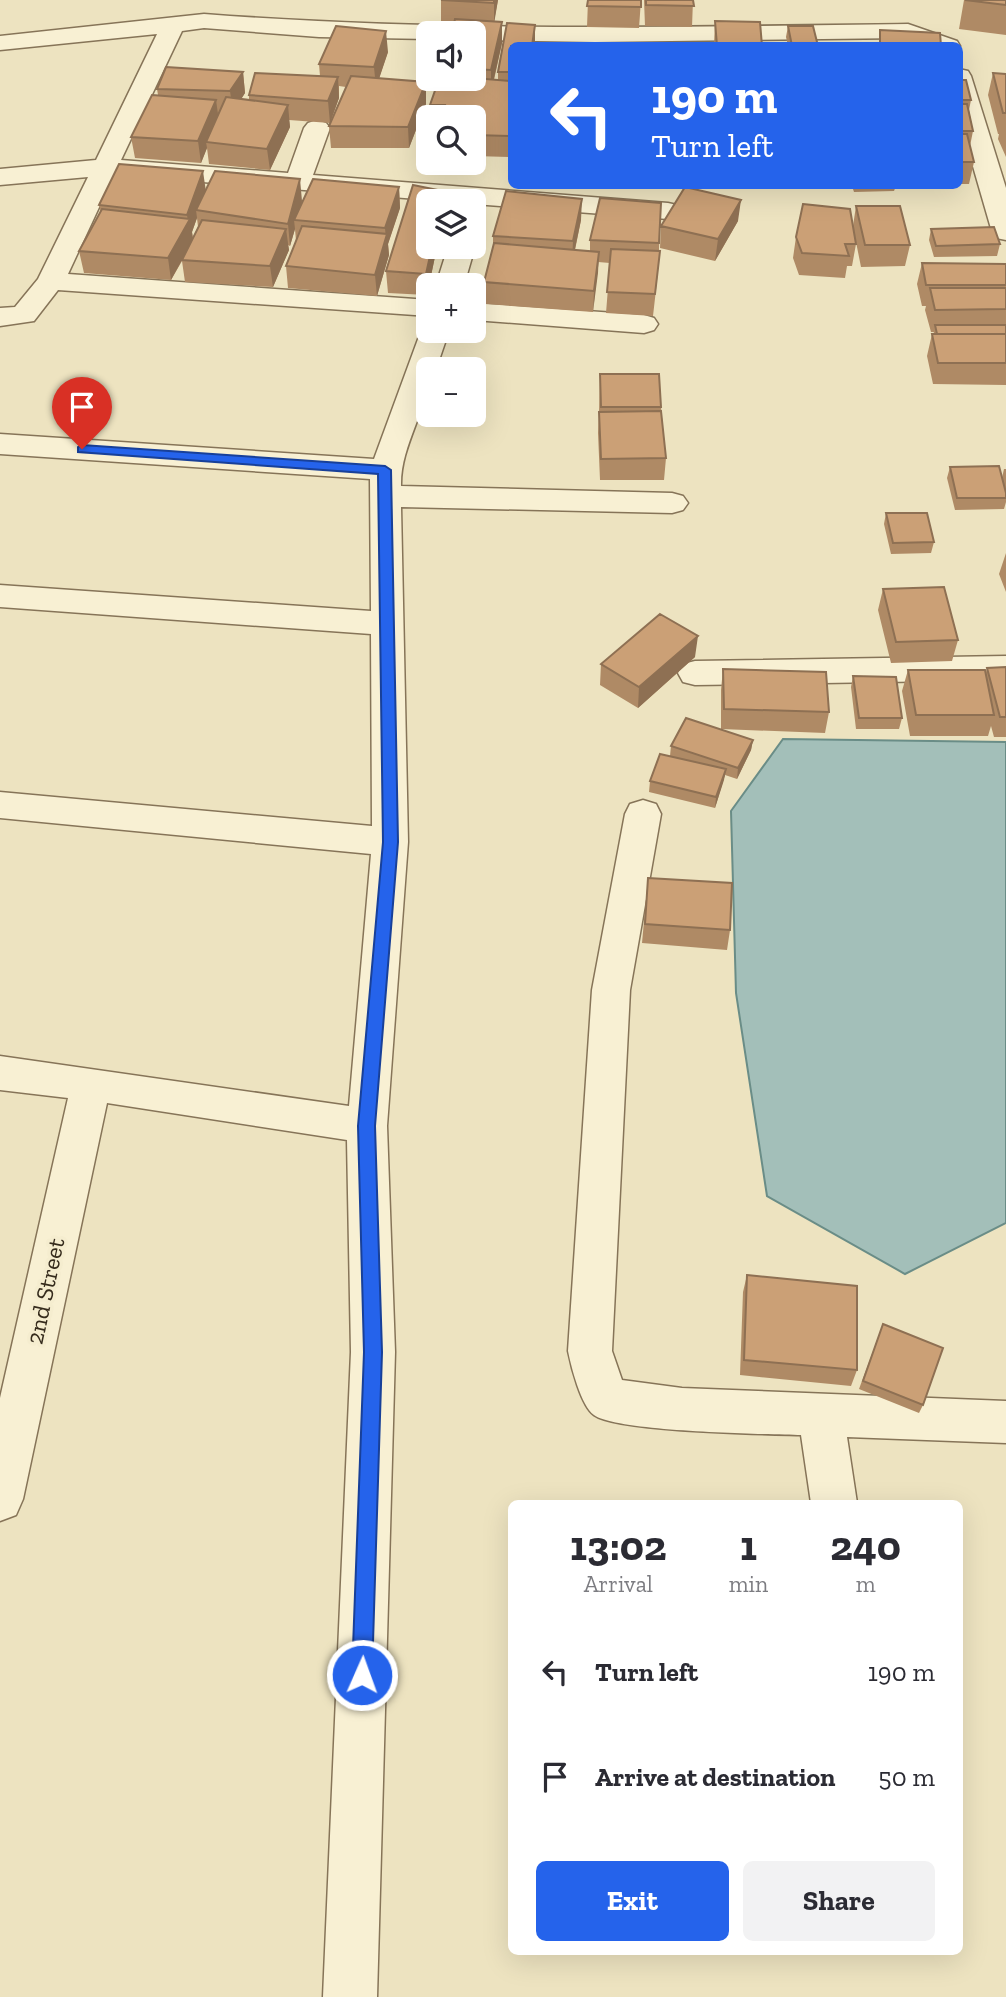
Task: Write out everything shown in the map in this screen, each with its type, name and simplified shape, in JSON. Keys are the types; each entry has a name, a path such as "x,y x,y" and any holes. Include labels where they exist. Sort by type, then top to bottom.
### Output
{"street":[{"path":"0,43 173,25 207,10 319,30 595,34 908,30 938,42"},
{"path":"0,317 24,315 51,281 173,25"},
{"path":"963,93 1006,232"},
{"path":"299,182 317,128"},
{"path":"0,177 106,167 416,193"},
{"path":"486,199 616,196 668,211"},
{"path":"51,281 416,307"},
{"path":"486,312 644,324"},
{"path":"350,1997 373,1352 367,1126 390,842 385,483 431,343"},
{"path":"0,444 385,483 672,503"},
{"path":"0,596 386,624"},
{"path":"695,673 1006,668"},
{"path":"0,805 390,842"},
{"path":"643,814 611,990 590,1351 593,1371 609,1400 682,1409 1006,1422"},
{"path":"0,1073 91,1084 367,1126"},
{"name":"2nd Street","path":"0,1499 91,1084"},
{"path":"821,1415 834,1500"}],"water":[{"path":"783,739 1006,742 1006,1223 905,1274 767,1196 736,993 731,811"}],"building":[{"path":"441,0 494,0 494,3"},
{"path":"588,0 641,0 641,7 587,6"},
{"path":"646,0 693,0 694,6 646,5"},
{"path":"965,0 1006,0 1006,5"},
{"path":"455,19 502,22 491,70 486,70 486,21"},
{"path":"715,21 760,22 762,42 717,42"},
{"path":"507,23 535,25 533,42 508,42 508,72 498,72"},
{"path":"336,26 386,31 374,67 319,64"},
{"path":"788,26 813,26 817,42 791,42"},
{"path":"880,30 940,33 941,42 880,42"},
{"path":"166,67 243,72 230,91 157,89"},
{"path":"255,73 338,77 328,101 249,95"},
{"path":"993,73 1006,74 1006,113 1003,113"},
{"path":"351,76 416,81 416,91 422,91 408,127 329,126"},
{"path":"486,79 508,81 508,136 486,135 486,105 430,105 435,91 486,91"},
{"path":"963,80 966,80 971,100 963,100"},
{"path":"152,95 216,100 198,141 131,137"},
{"path":"226,97 288,105 267,149 206,142"},
{"path":"963,104 967,104 973,131 963,131"},
{"path":"963,134 967,134 974,162 963,162"},
{"path":"119,164 203,171 187,215 99,205"},
{"path":"215,171 300,179 288,224 196,210"},
{"path":"313,179 399,187 385,228 294,220"},
{"path":"413,185 433,189 416,189 416,259 429,259 426,273 386,271"},
{"path":"684,189 741,200 718,239 661,226"},
{"path":"506,191 582,199 573,241 493,236"},
{"path":"600,198 661,203 659,243 590,240"},
{"path":"803,204 850,209 856,244 845,244 849,256 802,253 796,237"},
{"path":"856,206 900,206 910,245 865,245"},
{"path":"102,209 190,219 168,258 79,251"},
{"path":"202,220 286,229 270,266 182,260"},
{"path":"302,226 387,234 375,275 286,266"},
{"path":"994,227 1000,244 936,246 931,229"},
{"path":"494,243 599,252 594,291 486,282"},
{"path":"611,249 660,251 655,294 607,292"},
{"path":"922,263 1006,264 1006,285 926,285"},
{"path":"930,288 1006,288 1006,309 935,310"},
{"path":"935,325 1006,325 1006,334 937,334"},
{"path":"932,334 1006,334 1006,363 938,363"},
{"path":"600,374 659,374 661,407 601,407"},
{"path":"661,411 666,458 601,459 599,412"},
{"path":"999,466 1006,498 957,498 950,467"},
{"path":"886,513 927,513 934,542 893,543"},
{"path":"944,587 958,640 896,642 883,589"},
{"path":"660,614 698,636 639,687 601,664"},
{"path":"1006,667 1006,717 1000,717 987,668"},
{"path":"723,669 826,672 829,712 724,709"},
{"path":"908,670 985,670 994,715 916,715"},
{"path":"853,676 896,677 902,718 859,718"},
{"path":"686,718 753,740 738,768 671,746"},
{"path":"660,754 726,769 716,797 650,781"},
{"path":"648,878 732,883 730,930 645,924"},
{"path":"747,1275 857,1286 857,1370 744,1360"},
{"path":"883,1324 943,1348 923,1405 863,1381"}],"route":[{"path":"82,449 385,470 390,842 367,1126 373,1352 362,1675"}]}
